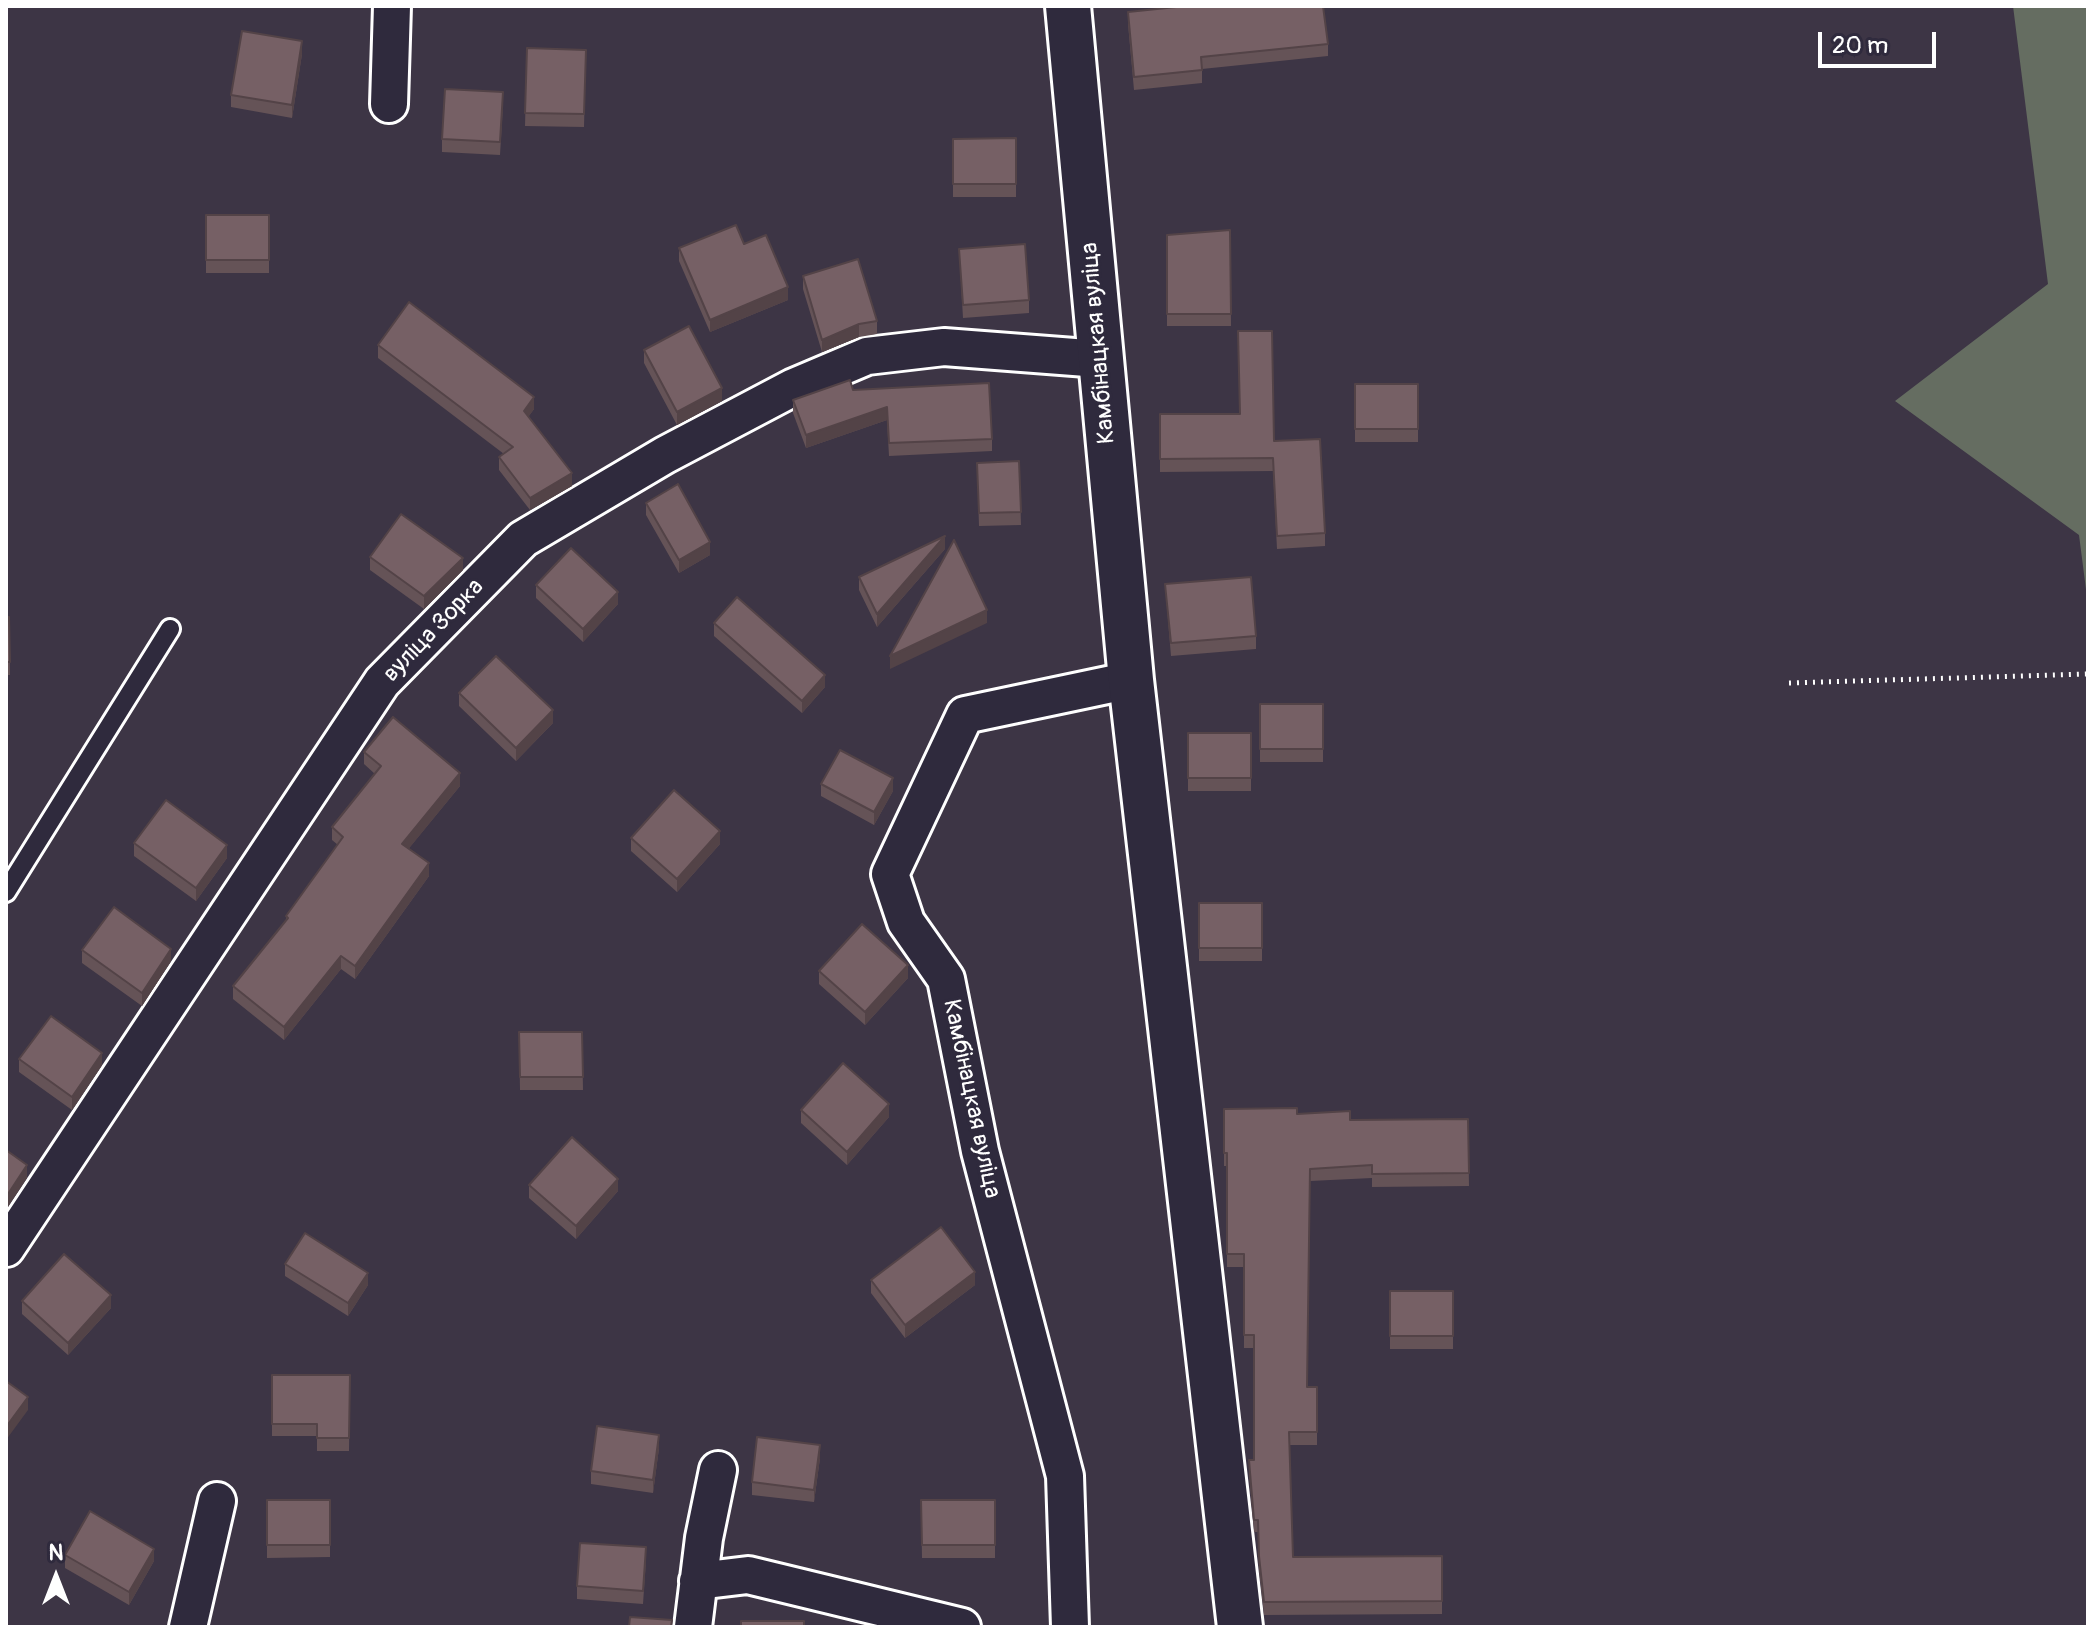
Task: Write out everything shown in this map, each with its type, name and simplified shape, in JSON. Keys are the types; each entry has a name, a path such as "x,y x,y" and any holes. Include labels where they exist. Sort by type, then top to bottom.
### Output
{"street":[{"path":"389,104 392,6"},
{"name":"Камбінацкая вуліца","path":"1068,6 1131,680 1240,1627"},
{"name":"вуліца Зорка","path":"6,1248 382,682 523,539 665,455 794,387 867,356 944,347 1100,359"},
{"name":"Камбінацкая вуліца","path":"1070,1627 1065,1476 980,1151 946,979 906,922 890,874 965,715 1131,680"},
{"path":"693,1627 718,1470"},
{"path":"188,1627 217,1501"},
{"path":"698,1581 748,1575 962,1627"}],"lane":[{"path":"6,892 170,629"}],"path":[{"path":"1789,683 2088,674"}],"shaded area":[{"path":"2013,6 2088,6 2088,605 2079,535 1895,401 2048,284"}],"building":[{"path":"1186,6 1323,6 1328,44 1201,57 1202,70 1134,77 1128,12"},
{"path":"242,31 302,41 292,105 231,95"},
{"path":"527,48 586,50 584,114 525,113"},
{"path":"445,89 503,92 500,142 442,139"},
{"path":"1016,138 1016,184 953,184 953,139"},
{"path":"206,215 269,215 269,260 206,260"},
{"path":"736,225 744,244 766,235 788,287 710,320 679,248"},
{"path":"1230,230 1231,314 1167,314 1167,235"},
{"path":"1025,244 1029,300 963,305 959,249"},
{"path":"858,259 877,321 859,324 822,340 803,276"},
{"path":"409,302 534,397 524,411 572,473 530,498 499,457 513,447 378,345"},
{"path":"689,326 722,388 677,412 644,350"},
{"path":"1238,331 1272,331 1274,441 1320,439 1325,533 1277,536 1273,458 1160,459 1160,414 1240,414"},
{"path":"850,380 853,390 989,383 992,439 889,443 887,407 806,435 793,400"},
{"path":"1355,384 1418,384 1418,429 1355,429"},
{"path":"1019,461 1021,512 979,513 977,463"},
{"path":"678,484 710,542 679,560 646,503"},
{"path":"401,514 463,558 424,596 370,557"},
{"path":"945,536 877,614 859,577"},
{"path":"954,540 987,610 890,656"},
{"path":"571,548 618,592 583,629 536,585"},
{"path":"1251,577 1256,636 1171,643 1165,584"},
{"path":"737,597 825,675 802,701 714,623"},
{"path":"6,617 9,617 10,662 6,662"},
{"path":"496,656 553,710 516,748 459,693"},
{"path":"1260,704 1323,704 1323,749 1260,749"},
{"path":"393,717 460,773 402,844 429,863 355,966 341,956 284,1027 233,986 288,918 286,916 343,837 332,827 381,766 364,752"},
{"path":"1188,733 1251,733 1251,778 1188,778"},
{"path":"840,750 893,778 874,812 821,784"},
{"path":"674,790 720,831 677,879 631,838"},
{"path":"166,800 227,845 196,888 134,843"},
{"path":"1199,903 1262,903 1262,948 1199,948"},
{"path":"114,907 171,949 142,993 82,950"},
{"path":"862,924 908,965 865,1012 819,971"},
{"path":"51,1016 102,1053 72,1097 19,1059"},
{"path":"519,1032 582,1032 583,1077 520,1077"},
{"path":"843,1063 889,1104 847,1152 801,1110"},
{"path":"1297,1108 1297,1114 1350,1111 1350,1120 1468,1119 1469,1173 1372,1174 1372,1165 1310,1169 1307,1387 1317,1387 1317,1432 1289,1432 1293,1557 1442,1556 1442,1601 1264,1602 1258,1520 1254,1520 1249,1460 1254,1460 1254,1335 1244,1335 1244,1254 1227,1254 1224,1109"},
{"path":"572,1137 618,1179 576,1226 529,1185"},
{"path":"6,1150 27,1165 6,1197"},
{"path":"941,1227 975,1272 905,1325 871,1280"},
{"path":"305,1233 368,1273 348,1303 285,1264"},
{"path":"64,1254 111,1295 68,1343 22,1301"},
{"path":"1390,1291 1453,1291 1453,1336 1390,1336"},
{"path":"272,1375 350,1375 349,1438 317,1438 317,1424 272,1424"},
{"path":"6,1381 28,1397 6,1427"},
{"path":"597,1426 659,1435 653,1480 591,1471"},
{"path":"757,1437 820,1445 814,1490 752,1482"},
{"path":"267,1500 330,1500 330,1545 267,1545"},
{"path":"921,1500 995,1500 995,1545 922,1545"},
{"path":"90,1511 154,1549 129,1592 65,1555"},
{"path":"580,1543 646,1547 643,1591 577,1586"},
{"path":"630,1617 672,1620 671,1627 629,1627"},
{"path":"741,1621 804,1621 804,1627 741,1627"}]}
